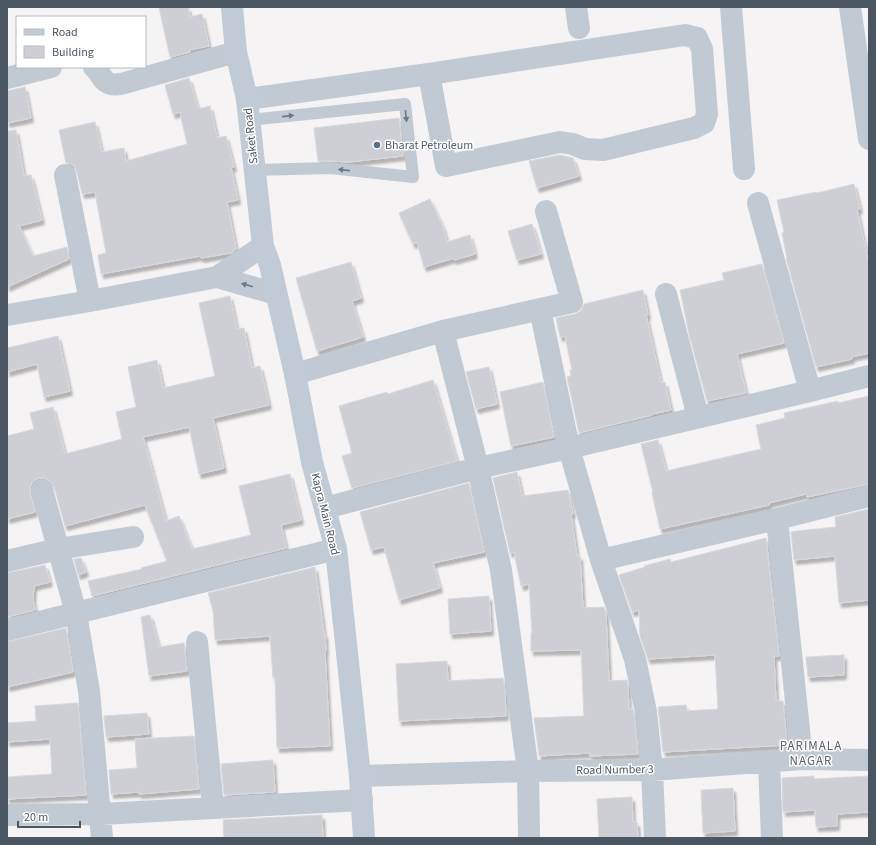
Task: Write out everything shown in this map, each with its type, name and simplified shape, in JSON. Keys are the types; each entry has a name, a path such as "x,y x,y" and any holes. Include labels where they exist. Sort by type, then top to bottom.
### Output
{"street":[{"name":"Saket Road","path":"232,7 236,52 248,110 254,170 267,256"},
{"path":"731,7 744,169"},
{"path":"850,7 869,139"},
{"path":"248,110 429,74 685,35 697,38 702,49 708,114 704,123 694,128 603,150 585,149 572,144 560,142 446,166 429,74"},
{"path":"96,68 103,80 110,84 121,84 236,52"},
{"path":"7,78 47,68"},
{"path":"64,175 90,301"},
{"path":"758,203 810,391"},
{"path":"295,374 443,331 572,302 546,211"},
{"path":"10,311 90,301 217,277 267,256"},
{"name":"Kapra Main Road","path":"267,256 295,374 312,462 336,549 360,776 364,838"},
{"path":"217,277 276,294"},
{"path":"666,294 698,417"},
{"path":"540,309 569,448 601,560 635,659 646,712 652,770 655,838"},
{"path":"443,331 478,468 501,570 528,771 529,838"},
{"path":"325,508 478,468 569,448 869,376"},
{"path":"42,490 76,613 89,691 102,838"},
{"path":"601,560 869,496"},
{"path":"777,519 802,759"},
{"path":"7,561 58,549 133,537"},
{"path":"7,630 336,549"},
{"path":"197,642 213,808"},
{"name":"Road Number 3","path":"360,776 528,771 652,770 802,759 869,760"},
{"path":"770,762 772,838"},
{"path":"7,815 101,814 362,800"}],"lane":[{"path":"248,110 405,104 413,177 330,168 254,170"}],"building":[{"path":"159,7 188,7 190,17 202,14 209,46 189,50 190,52 170,57"},
{"path":"189,78 198,109 210,106 217,138 226,136 234,167 231,167 238,200 227,202 236,249 231,253 201,258 200,256 101,274 98,255 106,253 95,192 82,194 77,172 74,166 66,163 59,130 95,122 102,152 124,148 126,161 187,144 180,112 173,114 165,85"},
{"path":"25,87 31,118 7,123 7,91"},
{"path":"399,118 403,156 349,162 318,161 314,128"},
{"path":"16,130 24,176 31,175 42,220 19,226 33,256 67,247 69,259 7,287 7,131"},
{"path":"560,155 573,158 579,176 537,188 529,161"},
{"path":"854,184 860,209 857,210 869,265 869,353 851,357 852,359 816,367 786,258 782,233 784,232 777,200 817,193"},
{"path":"430,199 443,227 447,242 470,235 475,254 454,260 454,258 424,267 417,242 413,244 399,213"},
{"path":"532,224 541,254 517,260 508,231"},
{"path":"351,262 361,298 352,301 363,337 317,351 296,278"},
{"path":"762,264 784,343 737,354 746,393 707,401 689,334 680,290 724,280 722,273"},
{"path":"643,290 648,315 646,315 661,383 665,382 671,410 579,433 567,377 571,376 570,370 572,370 565,336 560,337 556,318 575,314 581,311 584,304"},
{"path":"230,296 237,329 244,328 252,368 260,366 269,405 213,418 224,468 199,474 189,427 143,437 166,521 179,516 192,549 251,535 239,486 290,474 301,520 281,525 286,548 92,596 88,581 142,569 141,568 167,561 145,505 65,526 54,486 45,478 39,478 33,481 30,487 35,512 7,519 7,436 34,429 30,413 53,407 65,454 122,439 116,412 136,407 128,367 157,360 163,388 215,376 199,303"},
{"path":"58,336 70,391 44,397 37,364 7,372 7,348"},
{"path":"489,367 497,404 476,409 466,372"},
{"path":"433,380 457,461 352,488 342,456 352,453 339,406 387,392 388,394"},
{"path":"543,382 554,437 511,446 500,392"},
{"path":"869,396 869,484 807,497 806,494 769,503 769,505 660,529 653,492 641,444 658,440 666,471 761,449 756,425 785,418 784,413"},
{"path":"517,472 522,496 568,490 573,514 571,514 577,556 580,556 583,608 604,607 606,613 609,681 627,680 629,709 633,709 634,714 638,754 590,756 590,753 539,756 534,718 584,716 581,650 531,651 532,633 529,584 521,586 514,552 510,553 493,478"},
{"path":"469,483 484,552 433,563 440,588 399,600 384,547 371,550 360,512"},
{"path":"869,509 869,600 839,603 835,556 794,560 791,532 836,527 835,517"},
{"path":"766,538 779,656 774,656 776,701 783,701 787,745 663,752 658,707 686,705 687,711 718,709 715,655 648,659 640,636 639,610 632,612 619,575 670,559 671,562"},
{"path":"81,558 86,572 78,575 74,559"},
{"path":"45,565 50,582 34,586 33,599 35,610 7,617 7,573"},
{"path":"315,567 325,634 330,746 277,748 275,677 273,678 270,636 215,640 213,610 208,593"},
{"path":"489,596 491,631 450,634 448,599"},
{"path":"150,615 159,647 184,643 187,671 149,676 141,617"},
{"path":"66,628 73,672 7,687 7,642"},
{"path":"844,655 844,675 808,677 806,657"},
{"path":"447,661 448,681 503,678 506,716 399,721 396,664"},
{"path":"78,703 86,795 7,799 7,777 52,774 50,739 7,742 7,723 36,721 35,706"},
{"path":"147,713 149,734 106,737 104,716"},
{"path":"194,736 199,789 139,794 139,792 111,794 109,770 137,768 135,739"},
{"path":"273,760 275,792 224,795 221,764"},
{"path":"814,776 814,779 869,776 869,812 837,814 837,826 816,827 815,810 783,812 782,778"},
{"path":"733,788 735,831 703,833 701,790"},
{"path":"632,797 633,822 637,822 638,838 599,838 597,799"},
{"path":"322,815 323,838 224,838 223,820"}],"place":[{"name":"Bharat Petroleum","path":"377,145"}],"district":[{"name":"PARIMALA NAGAR","path":"811,754"}]}
